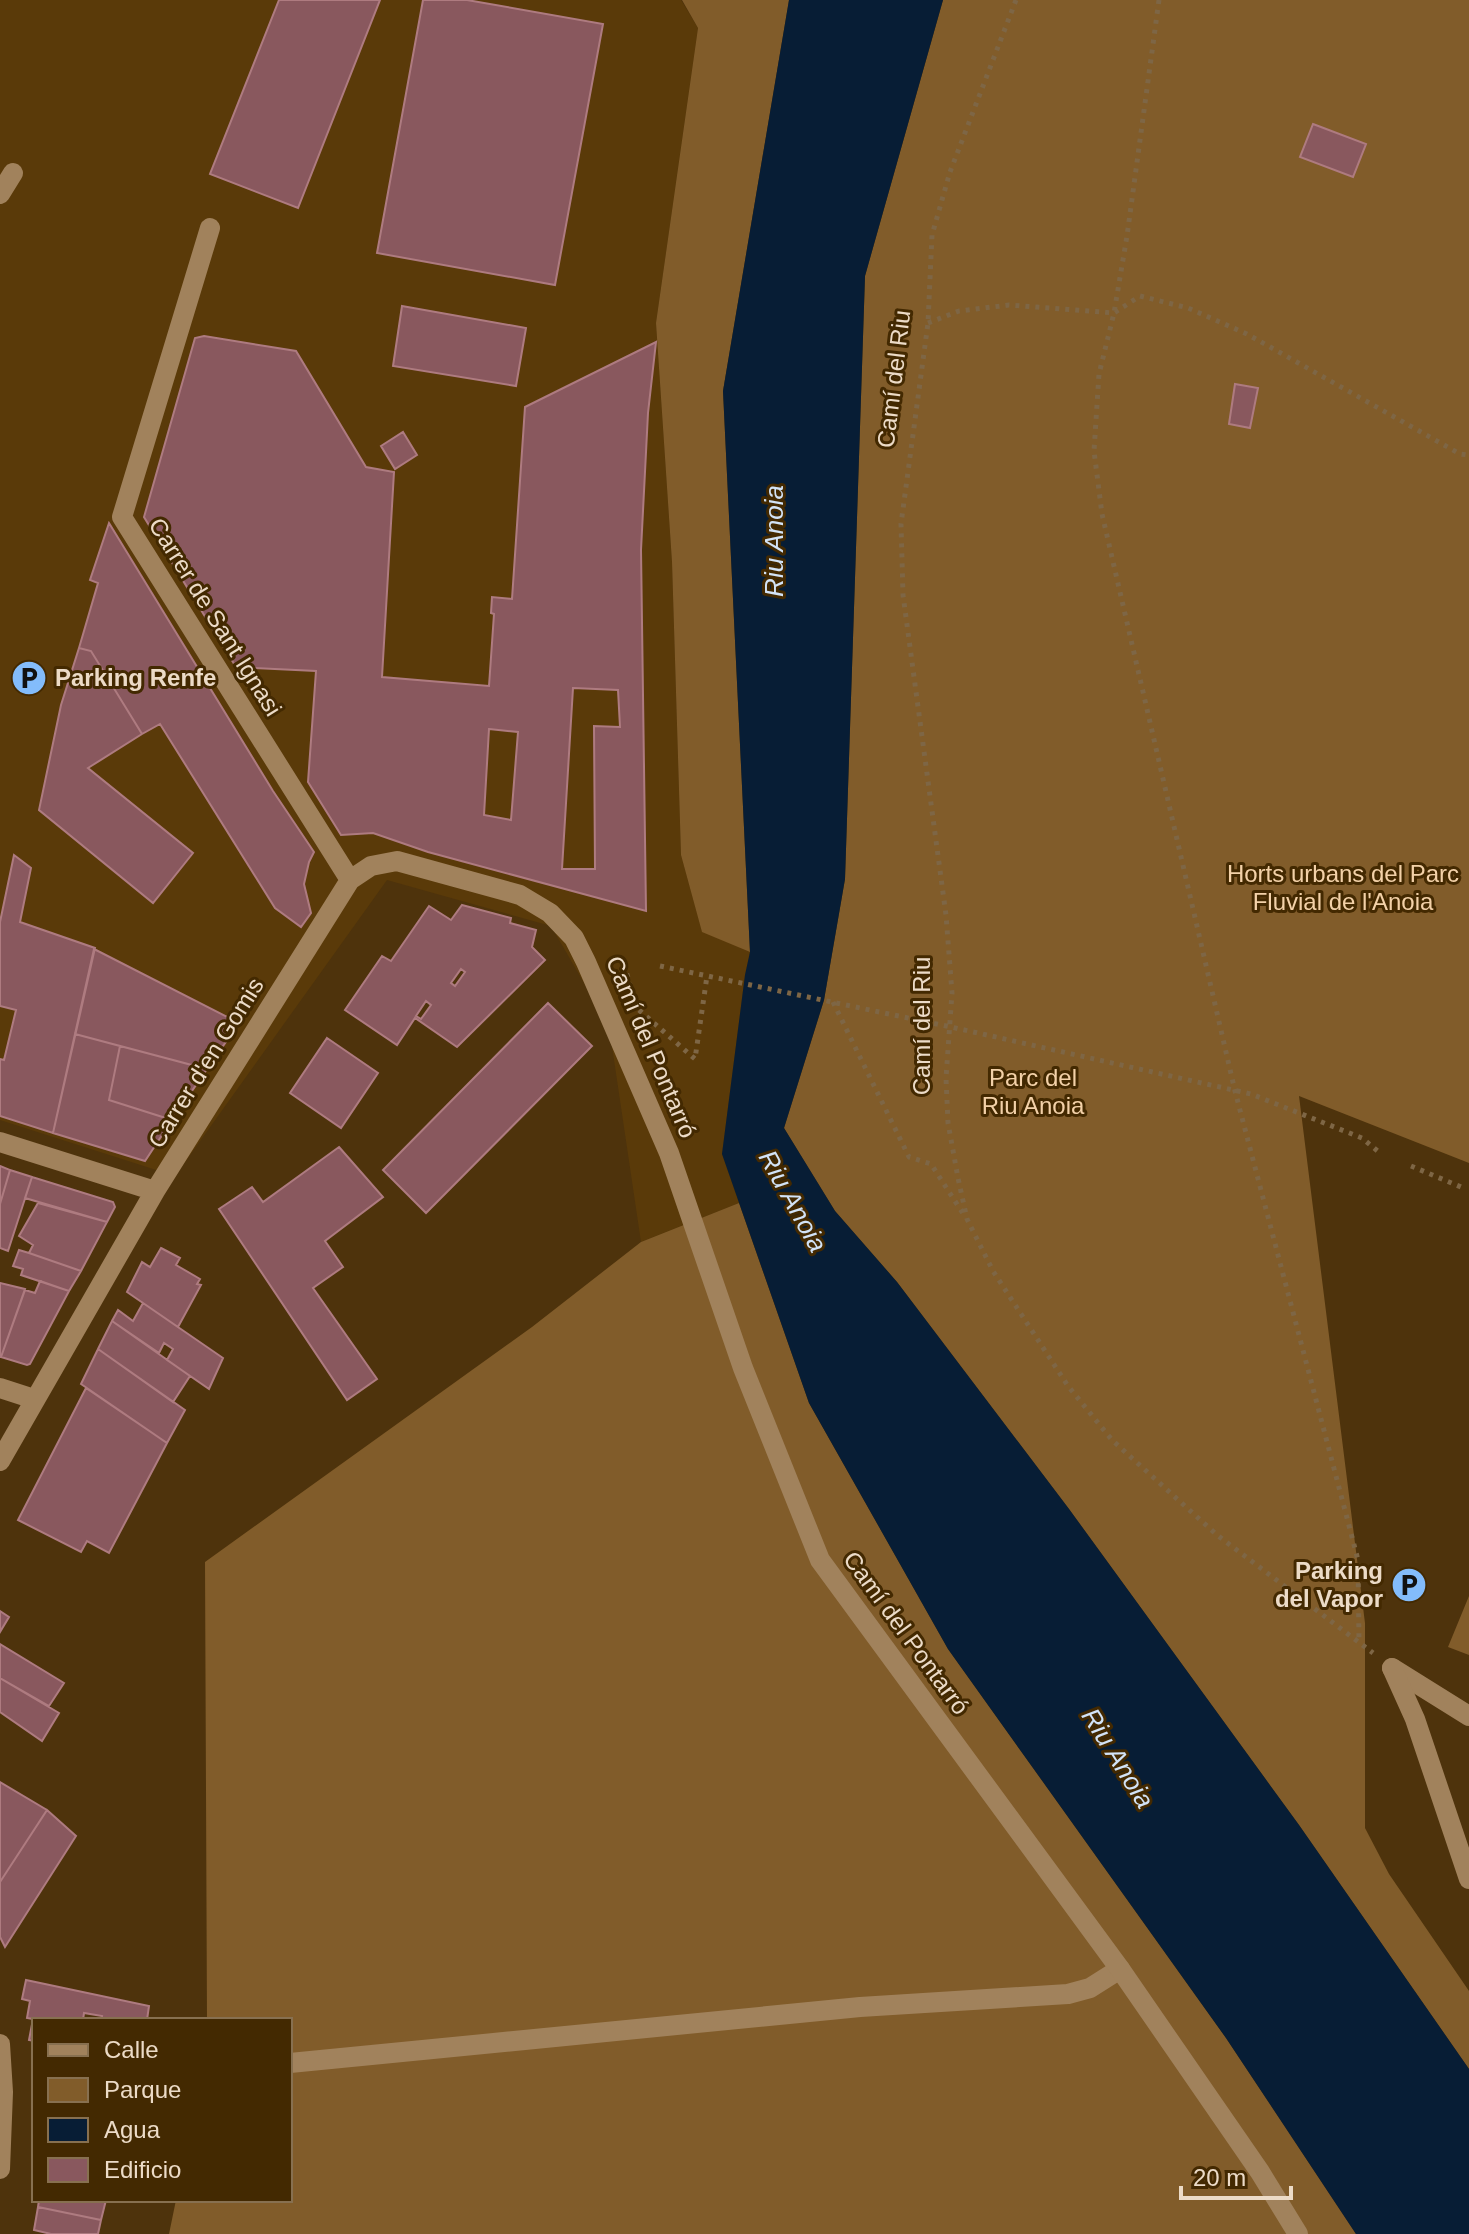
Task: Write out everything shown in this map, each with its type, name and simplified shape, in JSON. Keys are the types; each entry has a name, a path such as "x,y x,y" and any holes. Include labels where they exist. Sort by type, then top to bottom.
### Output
{"street":[{"path":"0,194 13,173"},
{"name":"Carrer de Sant Ignasi","path":"210,228 122,517 350,880"},
{"name":"Camí del Pontarró","path":"350,880 371,866 397,861 520,895 550,913 574,938 669,1153 743,1368 820,1560 1120,1969 1260,2172 1298,2234"},
{"name":"Carrer d'en Gomis","path":"0,1461 155,1191 350,880"},
{"path":"0,1142 155,1191"},
{"path":"0,1388 34,1399"},
{"path":"1392,1668 1469,1716"},
{"path":"1392,1668 1415,1719 1469,1879"},
{"path":"292,2063 860,2007 1068,1994 1090,1988 1120,1969"},
{"path":"0,2044 3,2092 0,2169"}],"path":[{"name":"Camí del Riu","path":"1016,0 950,172 932,235 928,323 901,524 903,595 946,915 952,993 946,1078 948,1123 967,1219 993,1271 1068,1386 1112,1440 1217,1535 1392,1668"},
{"path":"1159,0 1114,313 1099,374 1094,451 1102,514 1235,1091 1358,1560 1359,1641"},
{"path":"928,323 959,311 1009,305 1114,313 1140,296 1188,308 1247,334 1424,435 1460,454 1469,455"},
{"path":"624,964 633,994"},
{"path":"660,966 1251,1094 1362,1138 1380,1153"},
{"path":"638,1008 695,1059 707,976"},
{"path":"833,1002 909,1157 931,1164 967,1219"},
{"path":"1411,1166 1461,1187"}],"shaded area":[{"path":"0,0 681,0 698,28 656,323 672,562 681,855 702,931 750,952 722,1154 739,1203 641,1242 609,1026 551,926 387,880 175,1176 0,1120"}],"green space":[{"path":"682,0 789,0 723,391 750,952 702,932 681,855 672,562 656,323 698,28"},
{"name":"Parc del Riu Anoia","path":"943,0 1469,0 1469,1163 1299,1096 1365,1623 1365,1828 1389,1874 1469,1991 1469,2069 1299,1825 1069,1509 897,1282 835,1211 784,1128 824,1000 845,879 865,276"},
{"path":"739,1203 809,1403 948,1649 1226,2038 1356,2234 169,2234 176,2202 292,2202 292,2018 207,2018 205,1562 532,1327 641,1242"},
{"path":"1469,1596 1469,1655 1448,1647"}],"water":[{"name":"Riu Anoia","path":"789,0 943,0 865,276 845,879 824,1000 784,1128 835,1211 897,1282 1069,1509 1299,1825 1469,2069 1469,2234 1356,2234 1226,2038 948,1649 809,1403 722,1154 750,952 723,391"}],"building":[{"path":"279,0 380,0 298,208 210,174"},
{"path":"423,0 467,0 603,24 555,285 377,253"},
{"path":"1313,124 1366,144 1353,177 1300,157"},
{"path":"402,306 526,328 516,386 393,366"},
{"path":"204,336 296,351 366,467 394,472 382,677 489,686 494,614 491,613 492,597 512,599 525,407 656,342 648,413 641,550 646,911 428,852 373,833 341,835 308,782 316,671 236,667 144,517 195,338","holes":["573,688 618,690 620,727 594,726 595,869 562,869","489,729 518,732 511,820 484,815"]},
{"path":"1235,384 1258,388 1250,428 1229,424"},
{"path":"403,432 417,455 395,469 381,446"},
{"path":"109,523 273,791 314,852 304,884 311,913 301,927 275,908 160,724 142,734 91,651 79,648 98,583 90,580"},
{"path":"79,648 91,651 142,734 88,768 193,853 153,903 39,810 61,705"},
{"path":"14,855 31,868 20,922 95,948 53,1133 0,1116 0,1059 4,1060 16,1010 0,1006 0,922"},
{"path":"462,905 511,918 510,923 536,930 532,947 545,960 457,1047 415,1018 397,1045 345,1010 382,956 391,961 429,906 451,920","holes":["461,969 465,972 455,986 451,983","426,1001 431,1005 421,1019 416,1016"]},
{"path":"94,949 239,1023 207,1069 75,1034"},
{"path":"548,1003 592,1046 426,1213 383,1170"},
{"path":"75,1034 120,1046 109,1100 172,1120 145,1161 53,1133"},
{"path":"327,1038 378,1073 341,1128 290,1093"},
{"path":"120,1046 207,1069 172,1120 109,1100"},
{"path":"339,1147 383,1197 325,1241 343,1267 313,1288 377,1379 347,1400 219,1209 252,1187 263,1202"},
{"path":"0,1166 10,1170 0,1204"},
{"path":"10,1170 32,1177 8,1251 0,1248 0,1204"},
{"path":"32,1177 113,1202 115,1207 107,1222 25,1198"},
{"path":"38,1203 107,1222 81,1271 29,1253 33,1245 19,1236"},
{"path":"161,1248 180,1258 176,1265 200,1279 197,1284 201,1285 178,1327 127,1292 142,1262 150,1267"},
{"path":"19,1250 81,1271 69,1291 21,1275 23,1269 13,1266"},
{"path":"40,1281 69,1291 30,1364 1,1357 25,1290 35,1293"},
{"path":"0,1283 25,1289 1,1357 0,1357"},
{"path":"143,1303 223,1358 209,1389 167,1360 173,1349 164,1343 159,1353 112,1321 118,1310 133,1321"},
{"path":"112,1321 190,1376 173,1402 98,1349"},
{"path":"98,1349 185,1410 167,1443 81,1384"},
{"path":"86,1388 167,1443 109,1553 87,1541 81,1552 18,1520"},
{"path":"0,1611 9,1617 0,1632"},
{"path":"0,1644 64,1683 49,1706 0,1678"},
{"path":"0,1678 59,1713 42,1741 0,1712"},
{"path":"0,1782 47,1810 0,1882"},
{"path":"47,1810 76,1836 5,1947 0,1937 0,1882"},
{"path":"26,1980 149,2006 147,2018 102,2018 84,2013 83,2018 32,2019 27,2018 30,2001 22,1999"},
{"path":"39,2202 106,2202 101,2220 38,2207"},
{"path":"38,2207 101,2220 98,2234 51,2234 34,2230"}],"place":[{"name":"Parking Renfe","path":"29,678"},
{"name":"Parking del Vapor","path":"1409,1585"}],"park label":[{"name":"Horts urbans del Parc Fluvial de l'Anoia","path":"1343,888"}]}
